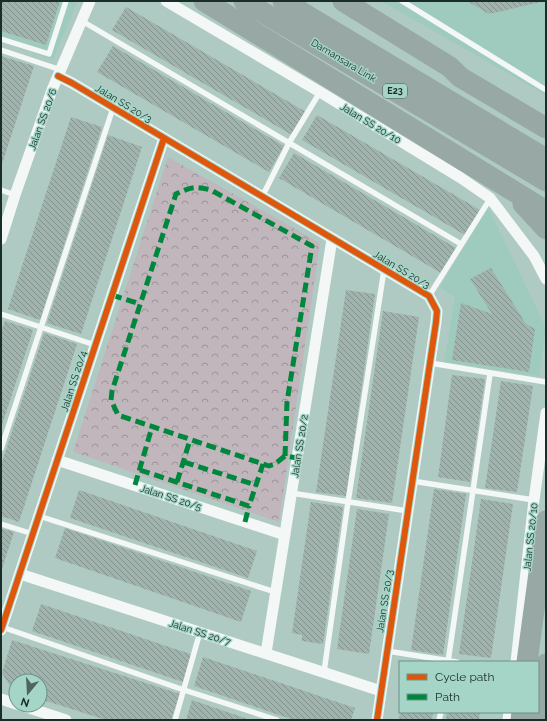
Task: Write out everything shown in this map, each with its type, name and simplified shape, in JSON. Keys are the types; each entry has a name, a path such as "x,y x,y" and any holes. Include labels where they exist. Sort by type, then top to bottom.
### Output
{"highway":[{"path":"204,1 497,191 546,229"},
{"name":"Damansara Link","path":"244,1 546,181"},
{"name":"Damansara Link","path":"283,1 546,159"},
{"path":"343,1 450,67 460,77 546,128"},
{"path":"450,67 464,70 546,113"},
{"path":"497,191 546,211"},
{"path":"524,658 546,521"},
{"path":"538,720 546,664"}],"street":[{"name":"Jalan SS 20/6","path":"1,240 15,195 52,90 90,1"},
{"name":"Jalan SS 20/10","path":"166,1 320,92 461,178 497,191 546,279"},
{"name":"Jalan SS 20/3","path":"59,73 113,108 429,296 437,311 377,720"},
{"name":"Jalan SS 20/4","path":"2,629 164,138"},
{"name":"Jalan SS 20/2","path":"266,653 332,239"},
{"name":"Jalan SS 20/10","path":"524,658 534,500 546,413"},
{"name":"Jalan SS 20/5","path":"57,460 285,535"},
{"name":"Jalan SS 20/7","path":"20,574 381,691"},
{"path":"45,713 66,720"}],"lane":[{"path":"1,39 50,54 66,1"},
{"path":"402,1 546,90"},
{"path":"82,21 462,244"},
{"path":"1,50 59,73"},
{"path":"262,197 289,143 320,92"},
{"path":"1,450 113,108"},
{"path":"1,190 15,195"},
{"path":"429,296 497,191"},
{"path":"324,672 348,502 384,270"},
{"path":"1,314 95,345"},
{"path":"430,363 546,382"},
{"path":"387,651 448,661 490,374"},
{"path":"412,481 534,500"},
{"path":"291,494 408,511"},
{"path":"39,516 275,592"},
{"path":"1,524 33,534"},
{"path":"2,629 277,720"},
{"path":"175,720 200,632"}],"shaded area":[{"path":"1,1 78,1 53,60 1,42"},
{"path":"381,1 546,1 546,95"},
{"path":"488,207 546,328 539,376 444,362 455,298 440,287"}],"green space":[{"path":"168,157 320,243 279,522 73,452"}],"building":[{"path":"1,1 60,1 46,45 1,31"},
{"path":"467,1 541,1 541,2 489,14"},
{"path":"126,7 306,112 292,135 112,30"},
{"path":"113,46 284,146 269,172 97,72"},
{"path":"1,56 34,66 1,167"},
{"path":"317,115 480,210 465,235 302,140"},
{"path":"71,117 102,127 40,320 8,309"},
{"path":"108,135 142,147 81,334 47,323"},
{"path":"294,153 456,248 441,273 279,178"},
{"path":"491,268 526,324 535,329 529,372 452,360 461,303 492,314 470,279"},
{"path":"346,290 375,294 346,496 316,492"},
{"path":"383,311 419,317 392,503 356,498"},
{"path":"5,321 33,330 1,428 1,332"},
{"path":"44,333 77,344 19,522 1,516 1,465"},
{"path":"452,375 485,379 470,482 438,477"},
{"path":"501,381 533,386 517,492 485,488"},
{"path":"434,489 466,494 443,655 411,650"},
{"path":"79,490 257,551 248,578 70,518"},
{"path":"481,499 513,504 491,658 459,654"},
{"path":"311,502 343,507 323,644 302,641 302,635 292,633"},
{"path":"357,509 389,514 369,654 337,649"},
{"path":"1,528 14,532 1,572"},
{"path":"65,528 251,591 241,622 55,558"},
{"path":"41,604 193,655 183,682 32,631"},
{"path":"12,640 180,694 171,720 106,720 48,702 48,673 8,673 8,683 2,673"},
{"path":"203,657 355,708 351,720 294,720 194,686"},
{"path":"192,700 242,717 250,720 186,720"},
{"path":"400,713 433,713 432,720 399,720"},
{"path":"447,713 480,713 479,720 446,720"}],"marked path":[{"path":"285,456 287,402 312,246 211,190 200,188 185,190 176,194 112,391 111,400 118,415 269,466 275,464 285,456 297,458"},
{"path":"112,295 140,304"},
{"path":"135,485 152,427"},
{"path":"177,482 190,440"},
{"path":"184,462 256,485"},
{"path":"140,470 249,506 263,464"},
{"path":"245,522 249,506"}],"cycle path":[{"path":"58,76 429,296 437,311 377,720"},
{"path":"1,630 164,138"}]}
